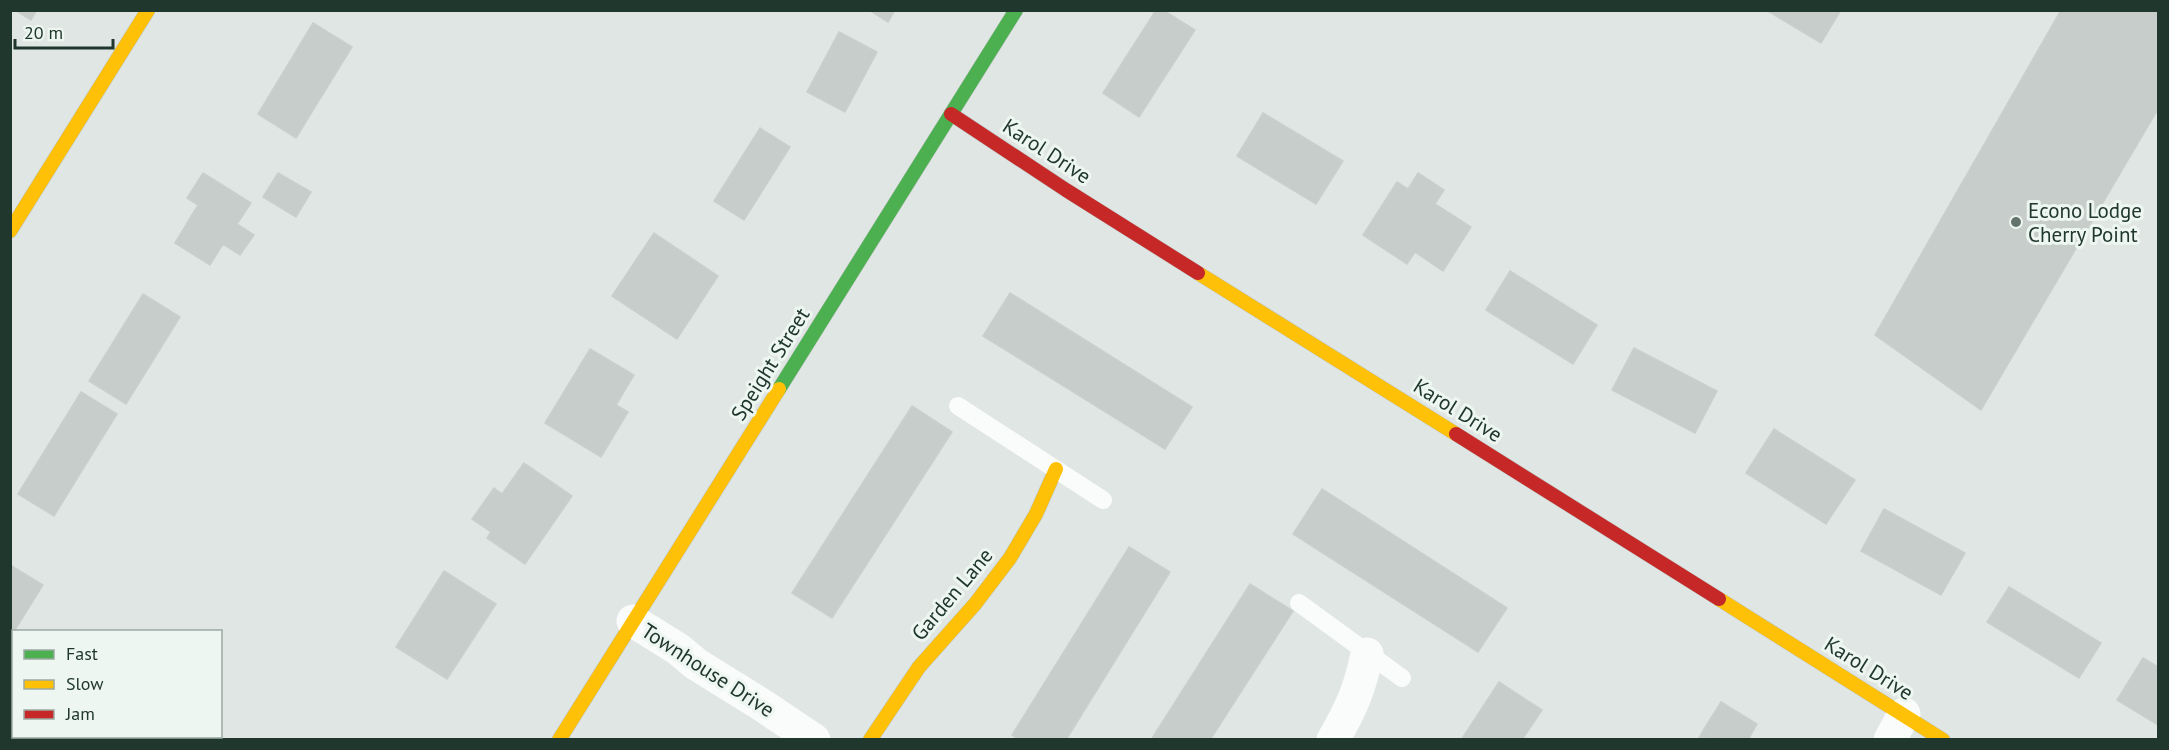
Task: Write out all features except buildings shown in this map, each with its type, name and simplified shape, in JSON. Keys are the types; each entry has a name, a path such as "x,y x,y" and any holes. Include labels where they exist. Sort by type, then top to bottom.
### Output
{"street":[{"path":"10,231 148,10"},
{"name":"Speight Street","path":"559,740 1016,10"},
{"name":"Karol Drive","path":"951,114 1897,727 1943,740"},
{"name":"Garden Lane","path":"870,740 919,667 975,604 1010,558 1036,514 1056,469"},
{"name":"Townhouse Drive","path":"633,621 814,740"},
{"path":"1333,740 1361,683 1367,654"}],"lane":[{"path":"958,406 1103,500"},
{"path":"1299,603 1402,678"}],"traffic: fast":[{"path":"779,389 1016,10"}],"traffic: slow":[{"path":"10,231 148,10"},
{"path":"1198,273 1456,434"},
{"path":"559,740 779,389"},
{"path":"870,740 919,667 975,604 1010,558 1036,514 1056,469"},
{"path":"1719,599 1943,740"}],"traffic: jam":[{"path":"951,114 1198,273"},
{"path":"1456,434 1719,599"}],"place":[{"name":"Econo Lodge Cherry Point","path":"2016,222"}]}
